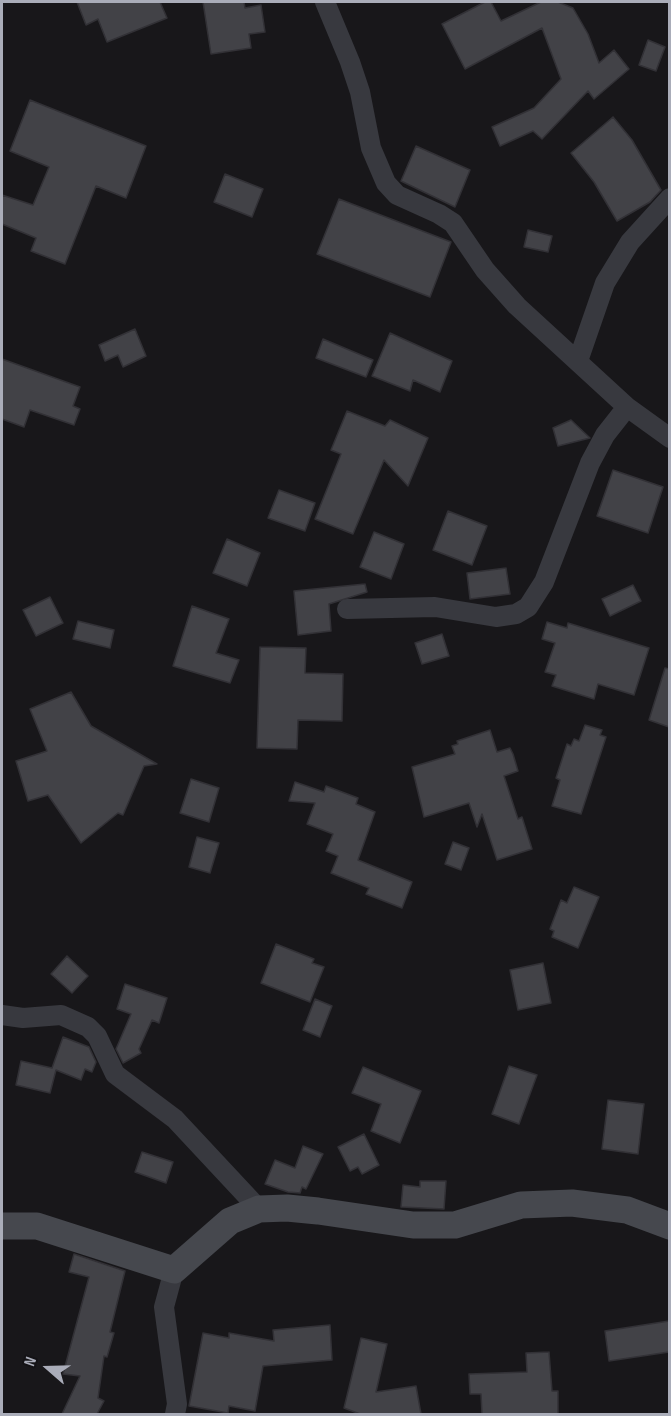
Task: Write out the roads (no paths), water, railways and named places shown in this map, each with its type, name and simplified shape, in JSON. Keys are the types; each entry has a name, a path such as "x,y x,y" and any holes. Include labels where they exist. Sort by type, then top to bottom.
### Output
{"street":[{"path":"325,2 350,62 360,92 371,148 386,183 397,195 439,214 453,224 485,270 517,306 627,407 669,438"},
{"path":"578,361 605,283 630,242 669,198"},
{"path":"347,609 435,607 496,617 516,614 528,607 544,582 590,463 605,435 627,407"},
{"path":"2,1015 23,1018 61,1016 88,1027 97,1036 115,1074 175,1119 258,1209"},
{"path":"176,1414 177,1404 164,1307 174,1270 230,1221 258,1209 318,1211 414,1225 455,1225 521,1205 572,1203 627,1210 669,1226"},
{"path":"2,1226 37,1226 174,1270"}]}
